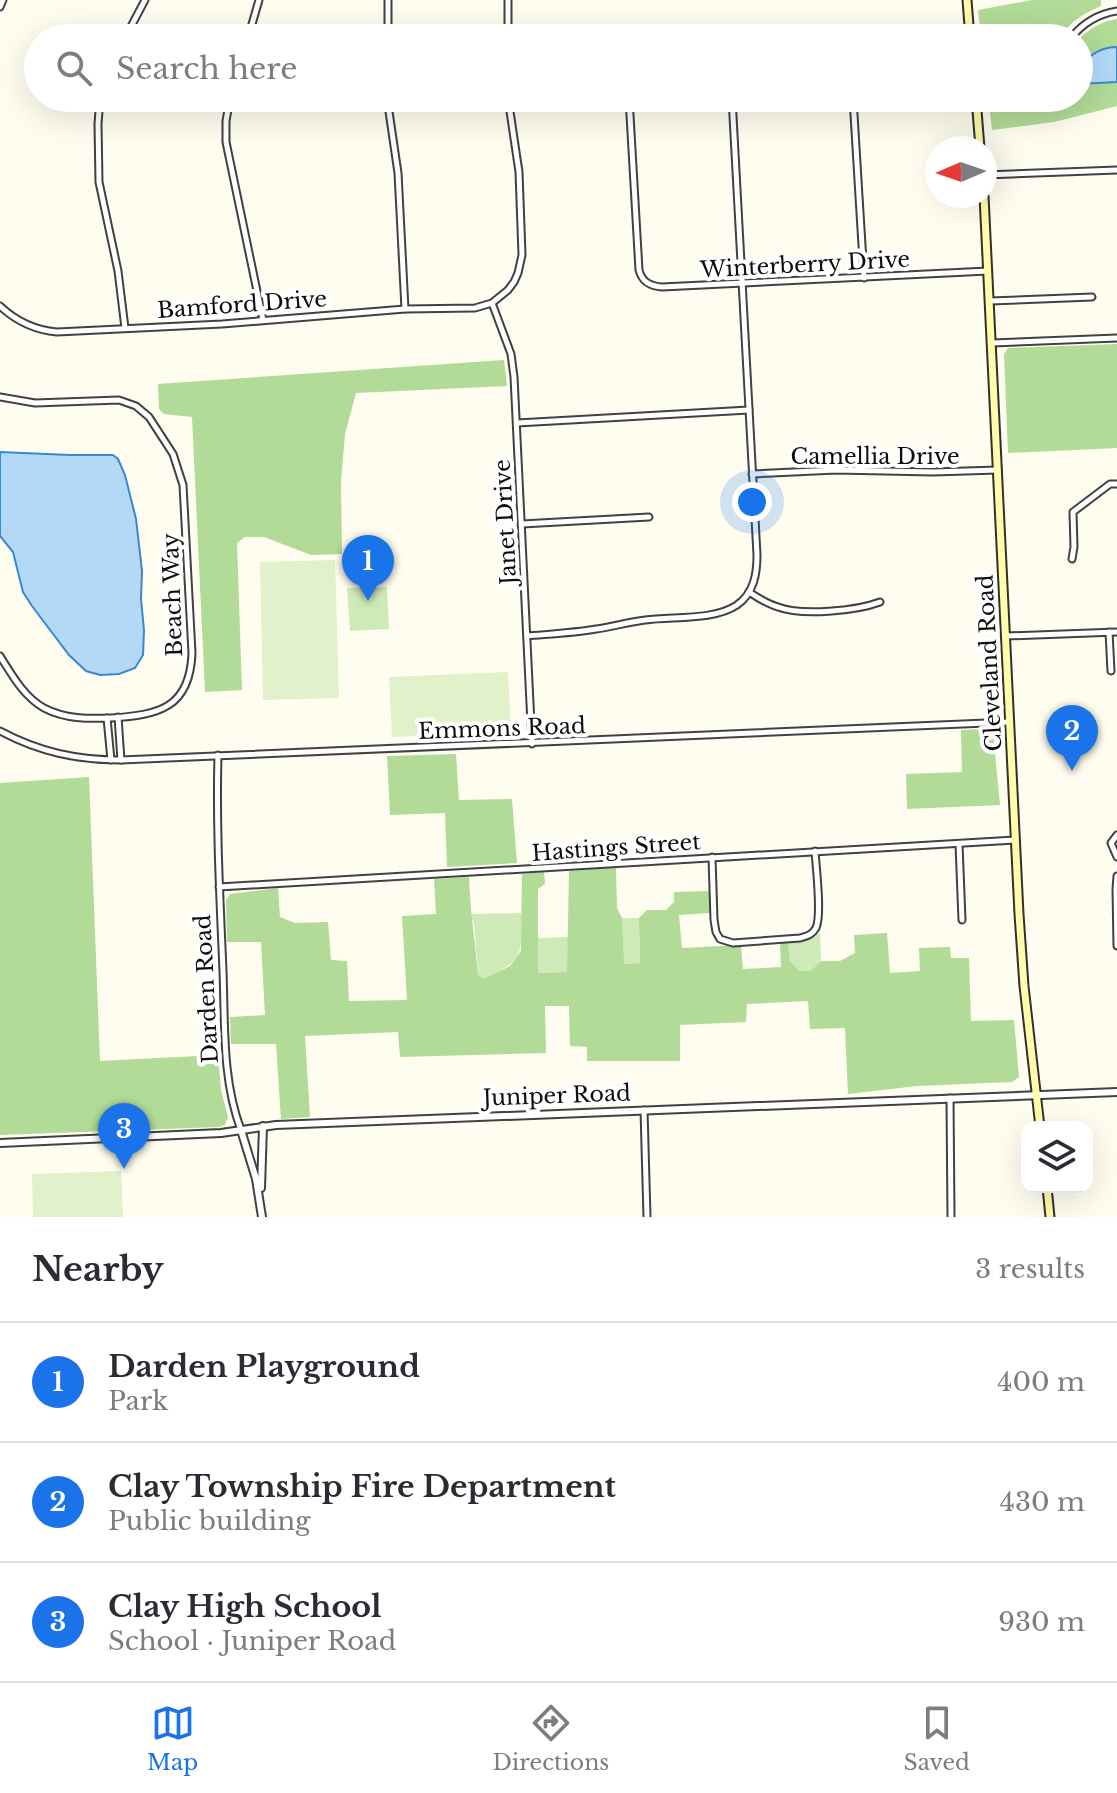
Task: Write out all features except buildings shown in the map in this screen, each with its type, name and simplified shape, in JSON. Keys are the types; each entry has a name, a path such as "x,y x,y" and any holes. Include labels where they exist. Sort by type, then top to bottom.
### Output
{"main road":[{"path":"967,0 969,24"},
{"path":"977,112 979,136"},
{"name":"Cleveland Road","path":"985,208 1015,840 1024,986 1039,1121"},
{"path":"1048,1193 1050,1217"}],"street":[{"path":"0,7 3,0"},
{"path":"132,24 145,0"},
{"path":"252,24 259,0"},
{"path":"388,0 388,24"},
{"path":"508,0 508,24"},
{"path":"1087,24 1095,17 1117,11"},
{"path":"99,112 99,182 118,271 125,328"},
{"path":"228,112 226,142 263,320"},
{"path":"389,112 398,173 405,309"},
{"path":"492,303 514,282 522,255 519,172 510,112"},
{"name":"Winterberry Drive","path":"630,112 639,263 641,276 649,285 988,271"},
{"path":"527,636 594,630 662,618 710,615 735,606 749,592 757,568 733,112"},
{"path":"854,112 864,278"},
{"path":"997,175 1117,170"},
{"path":"990,301 1092,297"},
{"name":"Bamford Drive","path":"0,306 22,322 47,331 405,309 475,308 492,303"},
{"name":"Janet Drive","path":"492,303 511,354 532,744"},
{"path":"992,343 1117,338"},
{"name":"Beach Way","path":"0,397 35,403 119,400 139,408 158,429 173,454 183,485 191,664 188,680 178,697 149,714 76,718 43,707 24,691 0,656"},
{"path":"517,423 749,410"},
{"name":"Camellia Drive","path":"752,474 836,470 998,470"},
{"path":"1072,559 1073,512 1110,484 1117,484"},
{"path":"522,524 649,517"},
{"path":"749,592 777,607 798,611 864,608 880,602"},
{"path":"1109,632 1111,671"},
{"path":"1006,636 1117,632"},
{"path":"118,717 121,760"},
{"path":"107,718 111,760"},
{"name":"Emmons Road","path":"0,731 51,753 89,760 121,760 1010,722"},
{"name":"Darden Road","path":"218,755 217,834 229,1083 231,1100 256,1179 262,1214"},
{"path":"1117,835 1111,843 1117,857"},
{"name":"Hastings Street","path":"219,887 1015,840"},
{"path":"959,844 962,920"},
{"path":"712,857 714,920 718,936 733,943 800,938 814,931 818,915 815,851"},
{"path":"1117,876 1117,946"},
{"name":"Juniper Road","path":"0,1143 198,1135 263,1126 1117,1092"},
{"path":"950,1098 951,1217"},
{"path":"644,1110 647,1217"},
{"path":"262,1214 263,1126"}],"green space":[{"path":"1032,0 1101,0 1101,6 1072,24 980,24 978,10"},
{"path":"1117,19 1117,47 1093,60 1093,28"},
{"path":"1117,82 1117,106 1054,122 992,130 990,112 1093,112 1093,83"},
{"path":"1117,344 1117,448 1008,453 1004,354 1008,348"},
{"path":"504,360 507,386 356,393 345,434 341,481 342,554 311,555 264,537 245,537 237,543 242,690 205,692 192,417 164,414 159,409 158,384"},
{"path":"335,560 339,698 263,700 260,562"},
{"path":"387,587 389,629 350,631 347,588"},
{"path":"508,672 511,732 392,737 389,677"},
{"path":"984,729 993,732 1000,805 907,809 906,774 962,772 961,730"},
{"path":"456,754 459,800 512,799 517,863 447,867 445,813 390,815 387,756"},
{"path":"89,777 100,1061 218,1055 221,1090 228,1117 225,1125 0,1135 0,783"},
{"path":"616,867 624,964 640,963 639,918 647,910 666,910 674,902 674,892 709,891 710,913 679,915 682,948 741,945 743,969 781,967 780,943 788,942 790,961 799,971 811,971 821,961 840,961 855,953 854,935 887,933 890,973 920,971 919,948 950,947 951,958 969,958 971,1021 1014,1020 1019,1077 1012,1082 917,1086 848,1094 845,1028 810,1029 808,1001 747,1004 746,1022 680,1025 680,1061 587,1061 587,1047 570,1046 569,1006 545,1006 546,1053 400,1057 398,1032 305,1036 310,1117 281,1119 276,1044 231,1044 230,1017 265,1015 261,942 227,942 226,900 230,894 278,888 280,917 295,923 328,922 331,960 347,961 349,1001 407,1000 402,916 436,914 434,879 469,877 478,975 484,979 510,966 521,951 522,874 544,872 545,884 538,889 538,973 567,972 569,871"},
{"path":"522,913 518,955 507,967 484,980 478,975 474,924 470,914"},
{"path":"622,918 639,918 640,963 623,964"},
{"path":"820,933 821,961 812,971 799,972 790,961 788,943 806,941"},
{"path":"568,937 567,972 538,973 538,938"},
{"path":"121,1171 123,1217 33,1217 32,1174"}],"water":[{"path":"1117,47 1117,82 1093,83 1093,55 1106,48"},
{"path":"0,452 113,455 118,459 136,519 142,571 143,655 135,668 119,674 100,675 86,671 69,655 23,592 13,552 0,536"}],"place":[{"name":"Darden Playground","path":"368,601"},
{"name":"Clay Township Fire Department","path":"1072,771"},
{"name":"Clay High School","path":"124,1169"}]}
